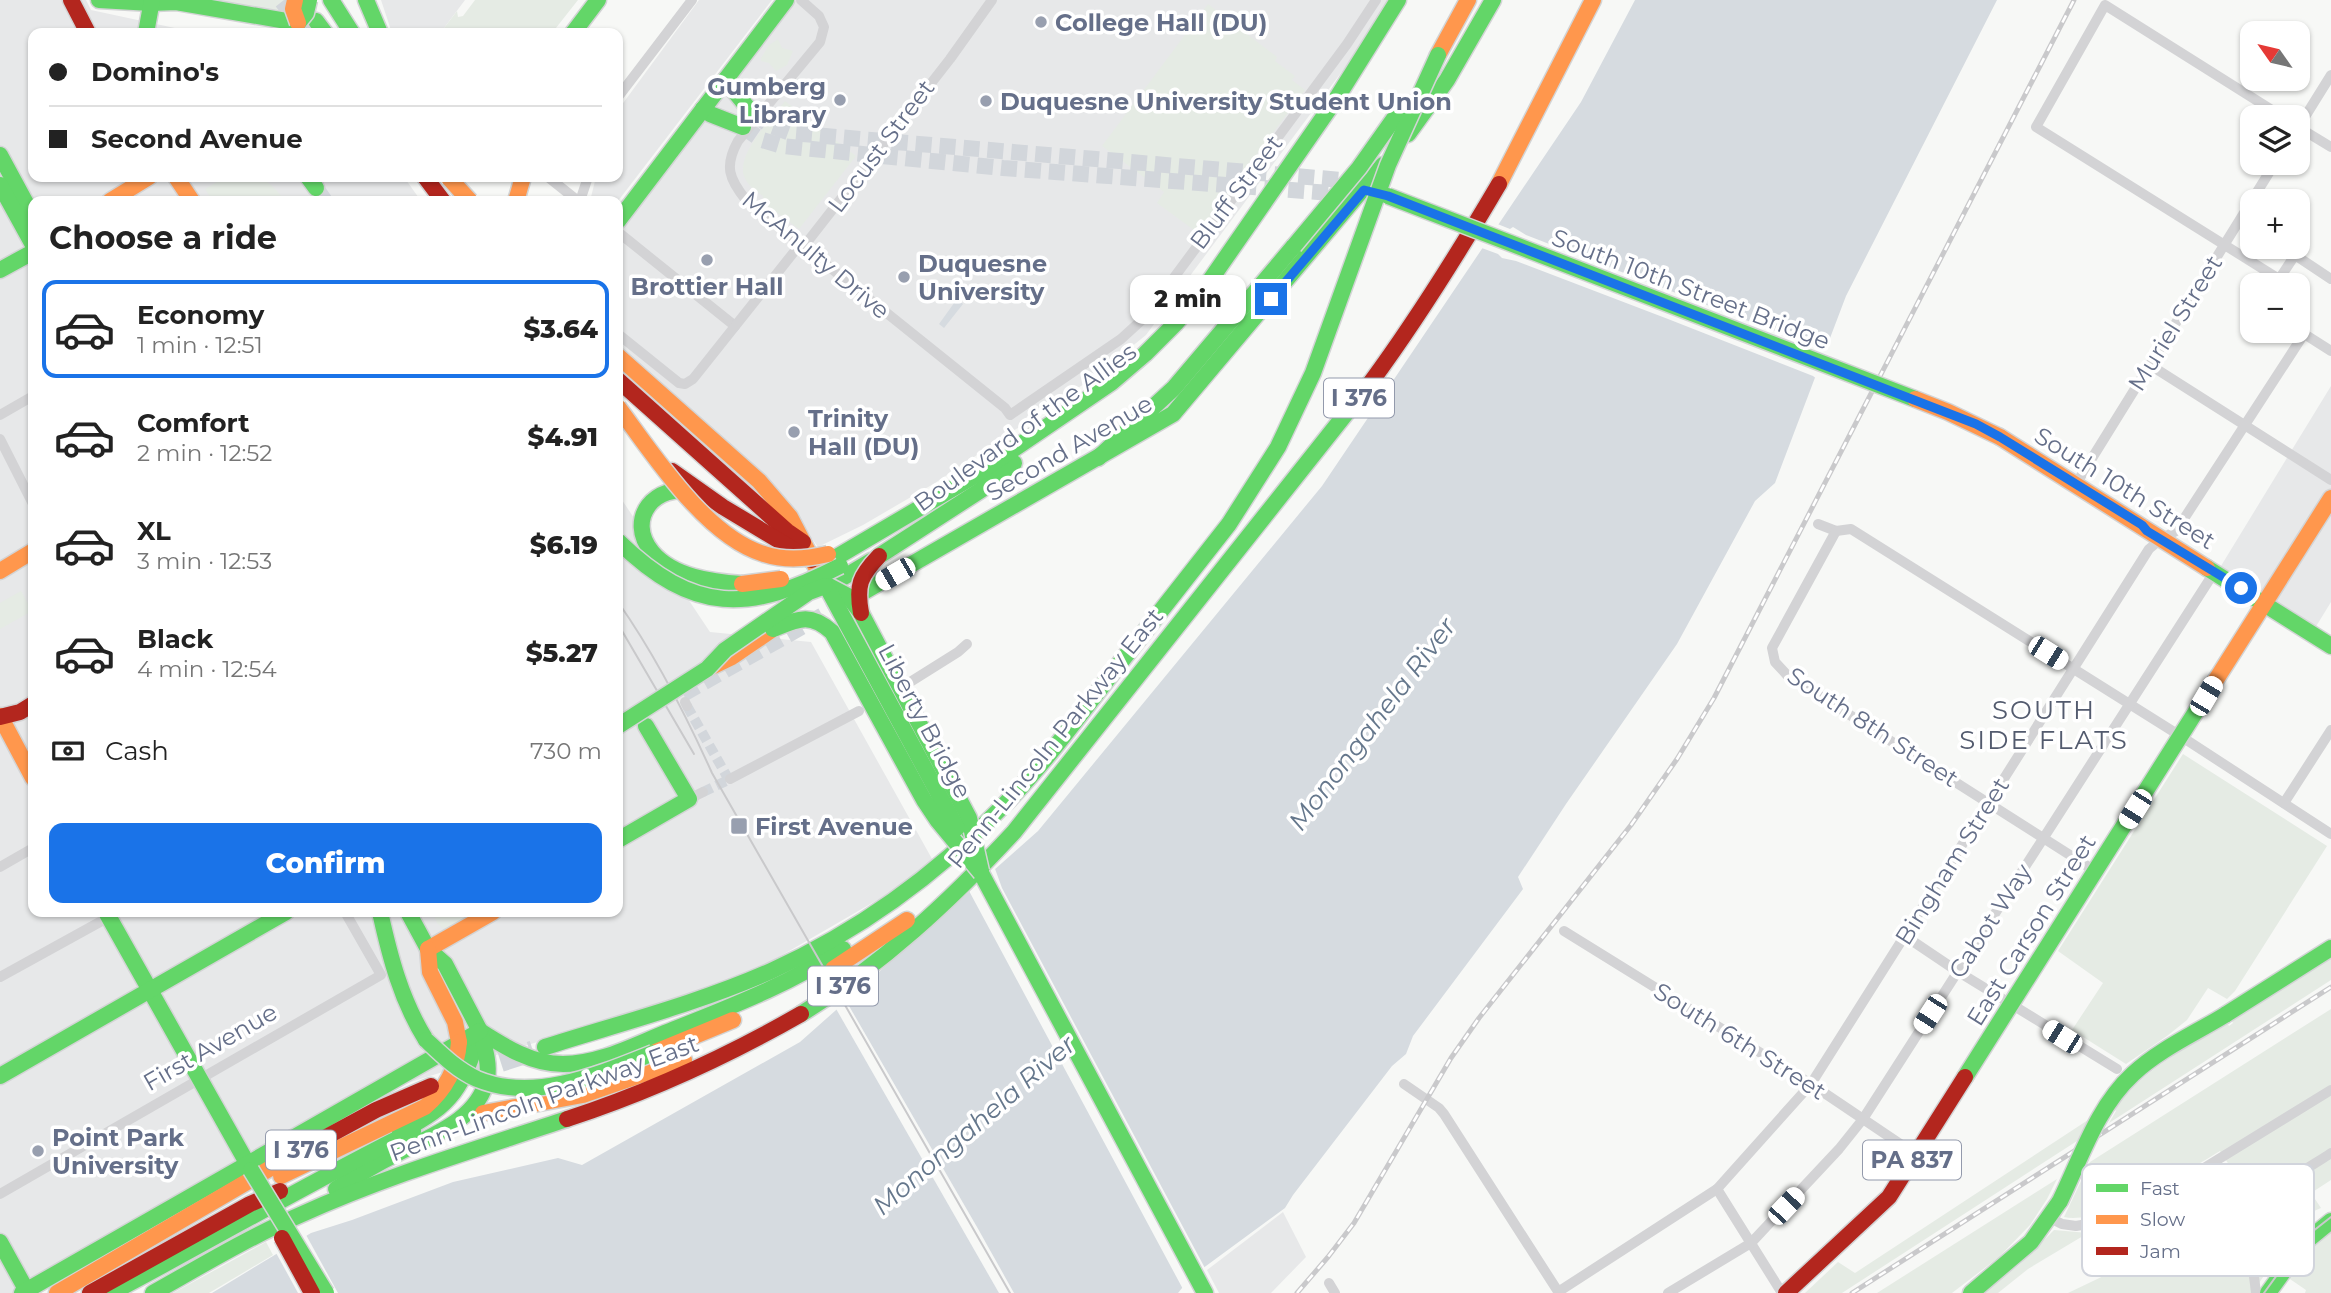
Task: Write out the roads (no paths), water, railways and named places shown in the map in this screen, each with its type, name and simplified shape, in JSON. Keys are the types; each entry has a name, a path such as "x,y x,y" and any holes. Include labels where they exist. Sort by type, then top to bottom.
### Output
{"main road":[{"path":"71,0 85,28"},
{"path":"295,0 295,27"},
{"path":"366,0 378,28"},
{"path":"577,28 598,0"},
{"path":"623,213 786,0"},
{"name":"Boulevard of the Allies","path":"835,559 974,475 1111,383 1176,323 1209,282 1338,96 1398,0"},
{"name":"Boulevard of the Allies","path":"623,723 707,669 732,657 829,588 981,490 1140,373 1174,343 1202,312 1354,95 1412,0"},
{"name":"Penn-Lincoln Parkway East","path":"545,1047 730,986 831,941 923,878 1005,804 1230,524 1278,447 1313,373 1388,165 1438,55 1468,0"},
{"name":"Second Avenue","path":"860,594 1160,423 1178,409 1364,190 1432,103 1493,0"},
{"name":"Penn-Lincoln Parkway East","path":"153,1293 287,1220 377,1183 655,1087 721,1058 786,1023 879,960 945,904 989,860 1071,759 1348,412 1404,337 1455,260 1496,190 1593,0"},
{"path":"111,1 176,2 295,27"},
{"path":"147,28 152,1"},
{"path":"295,27 320,1"},
{"path":"320,1 339,28"},
{"path":"320,1 347,28"},
{"path":"1098,458 1185,376 1359,168 1438,55"},
{"path":"725,80 753,114"},
{"path":"703,109 743,127"},
{"path":"0,155 28,207"},
{"path":"1342,180 1364,190"},
{"path":"118,196 128,182"},
{"path":"119,196 141,182"},
{"path":"0,185 28,236"},
{"path":"1330,193 1364,190"},
{"name":"South 10th Street Bridge","path":"1364,190 1388,196 1935,407 2000,437"},
{"path":"0,270 28,254"},
{"name":"Liberty Bridge","path":"623,360 759,481 790,517 1205,1293"},
{"path":"623,384 786,531 803,542"},
{"path":"623,413 691,500 730,538 747,549 772,557 835,559"},
{"path":"623,430 682,482 811,560"},
{"name":"South 10th Street","path":"2000,437 2331,646"},
{"path":"682,482 654,498 645,510 642,524 649,548 662,560 681,571 721,583 754,584 800,574 835,559 1009,467"},
{"name":"East Carson Street","path":"1784,1293 1889,1197 2331,498"},
{"path":"623,546 655,575 675,586 716,598 747,600 770,596 814,579 835,559"},
{"path":"0,571 28,554"},
{"path":"861,612 859,579 879,556"},
{"name":"Boulevard of the Allies","path":"707,669 725,650 809,592 822,586 829,588"},
{"path":"829,588 848,596 861,612 965,808 974,834 981,873"},
{"path":"773,629 810,618 823,623 832,632 919,792 938,821 981,873"},
{"path":"28,708 0,717 28,769"},
{"path":"623,837 696,795 646,726"},
{"path":"483,1113 583,1095 628,1081 706,1051 759,1024 862,957 907,920 977,858 1071,759"},
{"path":"480,1031 527,1057 550,1063 576,1063 622,1050 756,997 838,953 911,901 955,861 1005,804"},
{"path":"113,917 150,990 266,1197 326,1293"},
{"path":"380,917 402,999 426,1040 460,1072 478,1080 510,1087 537,1088 565,1084 596,1075 712,1030 785,996 833,969 907,920"},
{"path":"287,1220 374,1166 456,1124 469,1113 479,1098 487,1075 488,1059 480,1031 445,964 428,949 411,917"},
{"path":"428,949 484,917"},
{"path":"0,1076 150,990 259,918"},
{"path":"1971,1293 2031,1242 2050,1218 2109,1102 2124,1083 2147,1063 2331,948"},
{"path":"176,1225 425,1107 439,1095 450,1079 457,1061 459,1042 452,1015 430,972 428,949"},
{"path":"0,1242 25,1292 249,1167 480,1031"},
{"path":"111,1293 434,1115 453,1097 467,1072 480,1031"},
{"name":"Penn-Lincoln Parkway East","path":"57,1293 338,1129 431,1086"},
{"path":"90,1293 250,1204 412,1129"},
{"path":"266,1197 274,1223 312,1293"},
{"path":"2314,1235 2331,1221"},
{"path":"128,1293 204,1244"},
{"path":"2268,1293 2280,1276"}],"street":[{"path":"623,90 692,0"},
{"name":"McAnulty Drive","path":"801,0 819,16 824,27 820,42 738,141 731,154 729,171 734,185 746,200 1005,408 1010,415"},
{"name":"Locust Street","path":"623,338 679,383 685,384 693,379 794,252 808,242 950,59 992,0"},
{"name":"Bluff Street","path":"1010,415 1121,339 1144,318 1348,44 1376,0"},
{"path":"2264,105 2105,5 2036,127 2224,244 2264,273"},
{"path":"2310,108 2331,75"},
{"path":"2310,134 2331,147"},
{"name":"Muriel Street","path":"2076,484 2268,175"},
{"path":"554,182 573,196"},
{"path":"623,236 736,326"},
{"path":"2283,273 2295,255 2331,279"},
{"path":"2310,338 2331,351"},
{"name":"Bingham Street","path":"1558,1292 1717,1189 1811,1084 2149,549 2176,531 2294,343"},
{"path":"2150,365 2331,480"},
{"path":"0,415 28,399"},
{"path":"0,439 28,494"},
{"path":"1818,524 1836,531 1851,529 2129,703 2331,834"},
{"name":"South 8th Street","path":"1836,531 1772,648 1775,662 1787,674 2095,871"},
{"name":"Cabot Way","path":"1668,1293 1751,1243 1839,1149 1863,1119 2215,571"},
{"path":"907,684 967,644"},
{"path":"730,779 859,711"},
{"path":"2284,803 2331,730"},
{"path":"0,867 28,851"},
{"path":"0,978 106,917"},
{"name":"First Avenue","path":"0,1194 381,975 348,917"},
{"name":"South 6th Street","path":"1563,931 1811,1084 1915,1154"},
{"path":"1905,936 2011,1005 2117,1069"},
{"path":"1404,1084 1444,1114 1558,1292"},
{"path":"2211,1164 2331,1090"},
{"path":"2314,1165 2331,1153"},
{"path":"1717,1189 1784,1293"},
{"path":"2050,1218 2062,1224 2082,1225"}],"water":[{"name":"Monongahela River","path":"1635,0 1997,0 1846,296 1775,483 1755,501 1677,644 1518,877 1523,889 1413,1036 1406,1054 1392,1066 1285,1208 1191,1277 1178,1293 212,1293 311,1233 453,1182 558,1158 582,1165 800,1042 1038,831 1322,486 1581,102"},
{"path":"957,299 963,304 944,328 939,324"}],"tunnel":[{"path":"284,0 306,28"},
{"path":"753,114 771,126 790,133 1342,180"},
{"path":"743,127 762,140 782,146 1003,168 1330,193"},
{"path":"316,188 322,196"},
{"path":"683,694 846,602"},
{"path":"687,706 729,780"},
{"path":"703,792 730,779"},
{"path":"471,1071 533,1051"}],"tram line":[{"path":"623,609 657,664 712,773 1010,1293"},
{"path":"623,633 694,754"},
{"path":"2314,1230 2331,1217"},
{"path":"2264,1293 2276,1276"}],"railway":[{"path":"1297,1293 1354,1223 1451,1058 1479,1018 1631,825 1677,759 1714,698 2074,0"},
{"path":"1852,1293 2331,987"}],"place":[{"name":"College Hall (DU)","path":"1041,22"},
{"name":"Gumberg Library","path":"840,100"},
{"name":"Duquesne University Student Union","path":"986,101"},
{"name":"Brottier Hall","path":"707,260"},
{"name":"Duquesne University","path":"904,277"},
{"name":"Trinity Hall (DU)","path":"794,432"},
{"name":"First Avenue","path":"739,826"},
{"name":"Point Park University","path":"38,1151"}],"district":[{"name":"SOUTH SIDE FLATS","path":"2044,725"}]}
